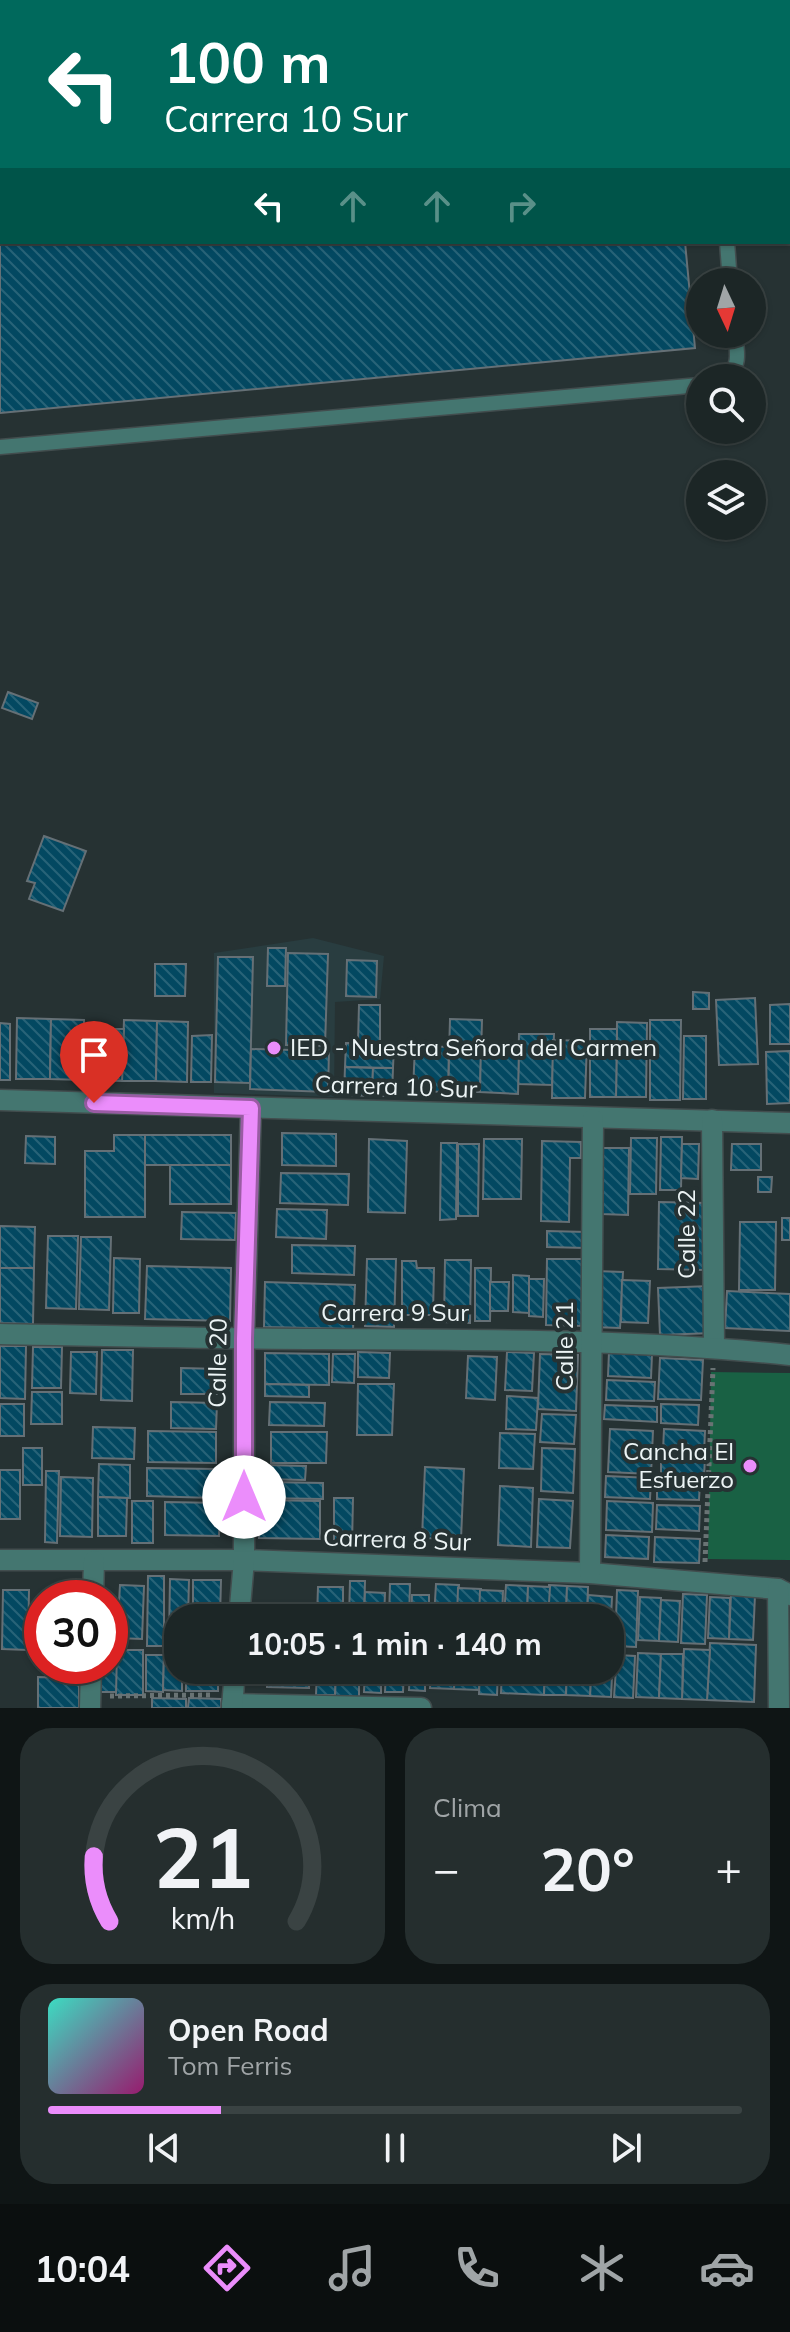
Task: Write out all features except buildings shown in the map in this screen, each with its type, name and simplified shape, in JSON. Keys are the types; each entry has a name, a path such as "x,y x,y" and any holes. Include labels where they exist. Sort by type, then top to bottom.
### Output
{"street":[{"name":"Carrera 10 Sur","path":"0,1100 790,1123"},
{"name":"Calle 20","path":"240,1604 244,1560 244,1339 251,1108"},
{"name":"Calle 21","path":"590,1573 593,1119"},
{"name":"Calle 22","path":"712,1120 714,1347"},
{"name":"Carrera 9 Sur","path":"0,1334 591,1342 714,1347 790,1355"},
{"name":"Carrera 8 Sur","path":"0,1560 244,1560 590,1573 784,1592"},
{"path":"93,1580 94,1561"},
{"path":"779,1708 784,1592"},
{"path":"233,1702 421,1708"}],"lane":[{"path":"727,244 729,268"},
{"path":"0,447 686,386"}],"path":[{"path":"704,1583 714,1347"},
{"path":"90,1702 233,1702"}],"shaded area":[{"name":"IED - Nuestra Señora del Carmen","path":"313,938 384,956 380,999 335,1002 334,1097 214,1093 214,953"}],"green space":[{"name":"Cancha El Esfuerzo","path":"711,1372 790,1373 790,1560 708,1559"}],"place":[{"name":"IED - Nuestra Señora del Carmen","path":"274,1048"},
{"name":"Cancha El Esfuerzo","path":"750,1466"}],"route":[{"path":"94,1103 251,1108 244,1339 244,1497"}]}
